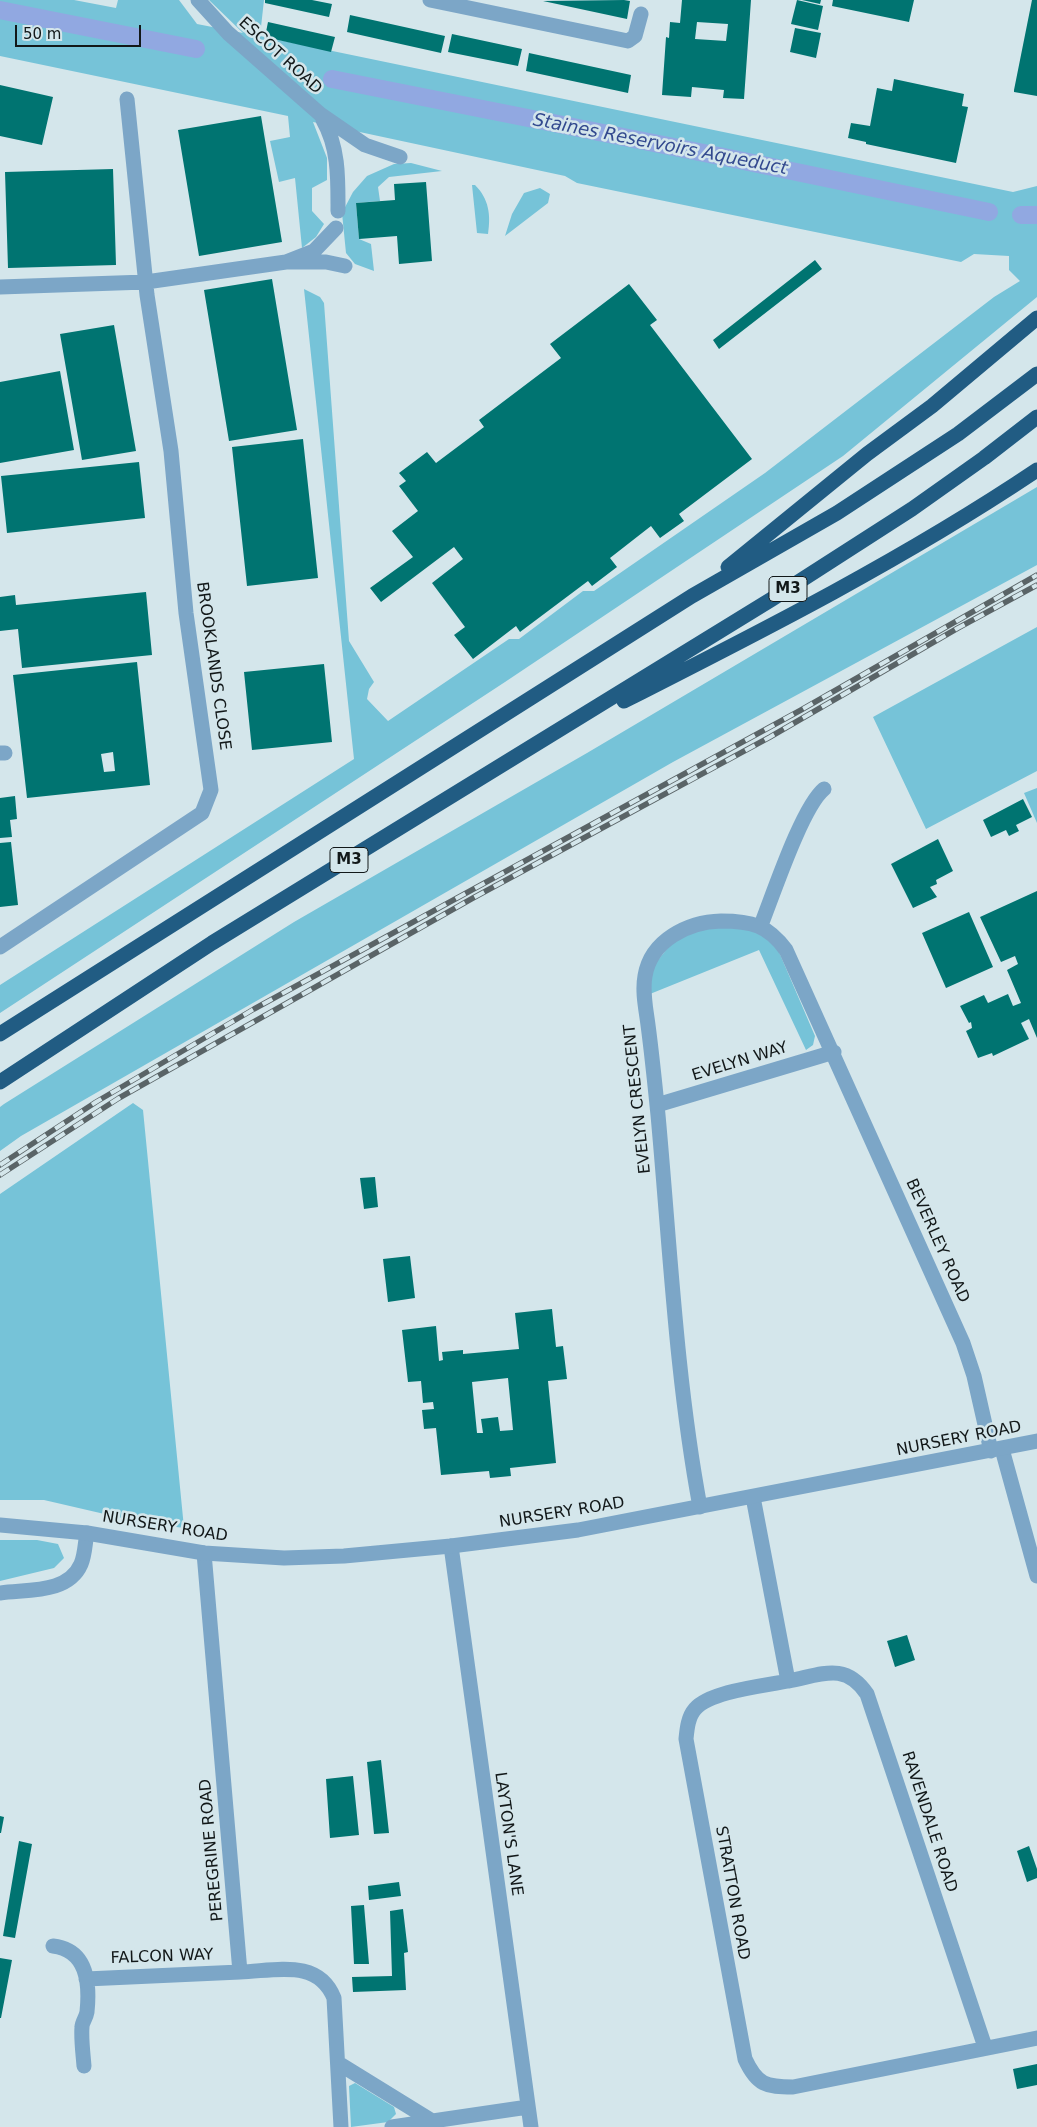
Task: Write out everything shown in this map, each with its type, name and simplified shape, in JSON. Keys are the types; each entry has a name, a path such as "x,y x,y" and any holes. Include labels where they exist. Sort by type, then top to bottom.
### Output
{"highway":[{"name":"M3","path":"692,596 867,454 932,406 1037,318"},
{"name":"M3","path":"0,1034 692,596 837,513 958,434 1037,374"},
{"name":"M3","path":"0,1082 212,943 772,599 904,514 984,458 1037,417"},
{"name":"M3","path":"531,748 784,621 994,498 1037,470"}],"street":[{"name":"ESCOT ROAD","path":"198,0 228,34 320,114 365,145 400,157"},
{"path":"430,0 628,41 635,36 641,14"},
{"name":"BROOKLANDS CLOSE","path":"0,947 202,813 211,790 186,613 171,450 146,282 127,100"},
{"name":"ESCOT ROAD","path":"320,114 330,133 336,155 338,211"},
{"path":"286,262 314,251 336,228"},
{"path":"0,288 146,282 286,262 326,262 345,266"},
{"path":"824,789 817,795 794,841 760,925 777,937 786,950 834,1052"},
{"name":"EVELYN CRESCENT","path":"700,1507 689,1446 645,996 645,976 653,955 667,938 684,928 703,922 723,921 760,925"},
{"name":"EVELYN WAY","path":"657,1105 834,1052"},
{"name":"BEVERLEY ROAD","path":"834,1052 964,1343 1037,1576"},
{"name":"NURSERY ROAD","path":"0,1525 87,1533 204,1553 284,1558 344,1556 451,1546 578,1530 1037,1441"},
{"path":"753,1497 788,1681"},
{"name":"NURSERY ROAD","path":"0,1592 55,1586 67,1582 74,1576 82,1563 87,1533"},
{"name":"LAYTON'S LANE","path":"451,1546 530,2127"},
{"name":"PEREGRINE ROAD","path":"204,1553 240,1972"},
{"name":"RAVENDALE ROAD","path":"788,1681 827,1674 846,1673 858,1681 867,1694 985,2047"},
{"name":"STRATTON ROAD","path":"788,1681 705,1700 694,1710 688,1724 686,1739 745,2059 750,2071 759,2081 770,2087 793,2087 1037,2038"},
{"path":"53,1946 66,1948 74,1953 80,1960 86,1978 87,2015 82,2025 84,2066"},
{"path":"240,1972 300,1970 321,1977 330,1987 334,1998 340,2127"},
{"name":"FALCON WAY","path":"86,1978 240,1972"},
{"path":"338,2063 432,2121"},
{"path":"392,2127 528,2106"}],"shaded area":[{"path":"0,0 74,0 116,8 118,0 179,0 197,24 243,33 209,0 264,0 260,36 1013,192 1037,186 1037,297 843,456 505,682 0,1013 0,985 354,759 304,289 320,297 324,303 349,641 374,682 369,689 367,699 388,721 509,639 519,639 583,591 594,591 765,473 994,297 1020,281 1009,270 1009,256 974,254 961,262 577,183 565,176 313,122 327,158 327,180 312,188 312,211 324,224 316,237 302,248 295,178 279,182 270,141 290,137 288,116 0,56"},
{"path":"411,163 442,171 389,177 378,187 380,201 356,203 359,239 371,244 374,271 355,264 346,253 342,213 353,192 367,176 394,164"},
{"path":"472,185 475,185 480,190 488,208 488,234 477,233"},
{"path":"540,188 550,194 548,203 505,236 512,214 524,193"},
{"path":"1037,487 1037,565 673,762 21,1136 0,1151 0,1107 4,1104 294,922 587,753"},
{"path":"1037,627 1037,771 926,829 873,717"},
{"path":"1037,788 1037,823 1024,793"},
{"path":"761,925 779,952 815,1036 813,1045 806,1050 759,950 645,996 645,976 684,928"},
{"path":"133,1103 143,1110 184,1528 139,1522 44,1500 0,1500 0,1194"},
{"path":"0,1540 37,1540 58,1544 64,1558 54,1568 0,1581"},
{"path":"355,2083 394,2107 396,2114 388,2122 351,2127 349,2086"}],"building":[{"path":"265,0 312,0 332,4 329,17 265,3"},
{"path":"682,0 751,0 744,99 723,98 724,90 692,87 691,97 662,95 666,37 669,38 670,22 680,23","holes":["697,22 728,24 726,41 695,39"]},
{"path":"797,0 823,6 818,30 791,24"},
{"path":"802,0 821,0 820,4"},
{"path":"833,0 914,0 909,22 832,6"},
{"path":"1032,0 1037,0 1037,96 1014,92"},
{"path":"543,1 630,1 627,19"},
{"path":"350,15 445,36 441,53 347,32"},
{"path":"268,22 335,37 331,52 265,37"},
{"path":"795,28 821,33 816,58 790,52"},
{"path":"452,34 522,49 518,66 448,52"},
{"path":"529,53 631,75 628,93 526,71"},
{"path":"894,79 964,94 962,106 968,107 956,163 866,144 866,142 848,138 851,123 870,126 877,88 892,91"},
{"path":"0,85 53,97 42,145 0,136"},
{"path":"261,116 282,242 199,256 178,130"},
{"path":"113,169 116,265 8,268 5,172"},
{"path":"426,182 432,261 399,264 397,236 359,239 356,203 395,200 394,184"},
{"path":"815,260 822,269 719,349 713,340"},
{"path":"272,279 297,430 229,441 204,290"},
{"path":"629,284 657,320 650,325 752,459 679,514 684,521 660,538 651,526 610,558 617,567 592,586 588,581 520,632 516,626 473,659 454,635 465,627 432,583 463,559 454,547 381,602 370,588 413,557 392,531 418,511 399,486 406,481 399,473 427,452 436,463 484,427 479,420 561,358 550,344"},
{"path":"114,325 136,451 82,460 60,334"},
{"path":"60,371 74,450 0,463 0,382"},
{"path":"303,439 318,578 247,586 232,447"},
{"path":"139,462 145,518 7,533 1,476"},
{"path":"146,592 152,655 22,668 18,629 0,631 0,597 15,595 16,605"},
{"path":"137,662 150,785 27,798 13,675","holes":["113,752 115,771 104,772 101,754"]},
{"path":"324,664 332,742 252,750 244,672"},
{"path":"15,796 17,819 10,820 12,837 0,838 0,798"},
{"path":"1023,799 1032,817 1016,825 1019,831 1009,836 1006,830 991,837 983,820"},
{"path":"938,839 953,871 936,880 937,884 930,887 937,897 913,908 891,864"},
{"path":"11,842 18,905 0,907 0,843"},
{"path":"1037,891 1037,1038 1029,1019 1021,1023 1029,1039 993,1056 992,1053 978,1058 966,1031 972,1028 971,1022 969,1023 960,1006 984,995 988,1003 1008,994 1013,1006 1021,1003 1007,970 1018,964 1015,956 1001,962 980,917"},
{"path":"969,912 993,967 946,988 922,933"},
{"path":"375,1177 378,1207 364,1209 360,1178"},
{"path":"410,1256 415,1298 388,1302 383,1259"},
{"path":"552,1309 556,1347 563,1346 567,1379 548,1381 556,1463 510,1468 511,1476 490,1478 489,1471 441,1475 436,1428 424,1429 422,1410 434,1409 433,1402 423,1403 421,1381 408,1382 402,1330 436,1326 439,1361 443,1360 442,1352 463,1350 463,1354 519,1349 515,1313","holes":["508,1378 513,1430 500,1431 498,1417 481,1419 483,1433 477,1433 472,1382"]},
{"path":"907,1635 915,1660 895,1667 887,1641"},
{"path":"381,1760 389,1833 374,1834 367,1762"},
{"path":"353,1776 359,1835 330,1838 326,1779"},
{"path":"0,1816 4,1817 1,1833 0,1833"},
{"path":"19,1841 32,1844 15,1938 3,1936"},
{"path":"1029,1846 1037,1869 1037,1878 1027,1882 1017,1851"},
{"path":"399,1882 401,1896 369,1900 368,1886"},
{"path":"364,1905 369,1964 354,1964 351,1906"},
{"path":"403,1909 408,1952 404,1953 406,1990 353,1992 352,1977 392,1976 390,1911"},
{"path":"0,1958 12,1960 1,2018 0,2018"},
{"path":"1037,2064 1037,2085 1017,2089 1013,2069"}],"waterway":[{"name":"Staines Reservoirs Aqueduct","path":"0,10 196,49"},
{"name":"Staines Reservoirs Aqueduct","path":"332,79 989,212"},
{"name":"Staines Reservoirs Aqueduct","path":"1021,215 1037,215"}],"railway":[{"path":"0,1165 96,1102 254,1009 801,710 1037,575"},
{"path":"0,1175 119,1098 473,898 770,737 958,628 1037,585"}]}
